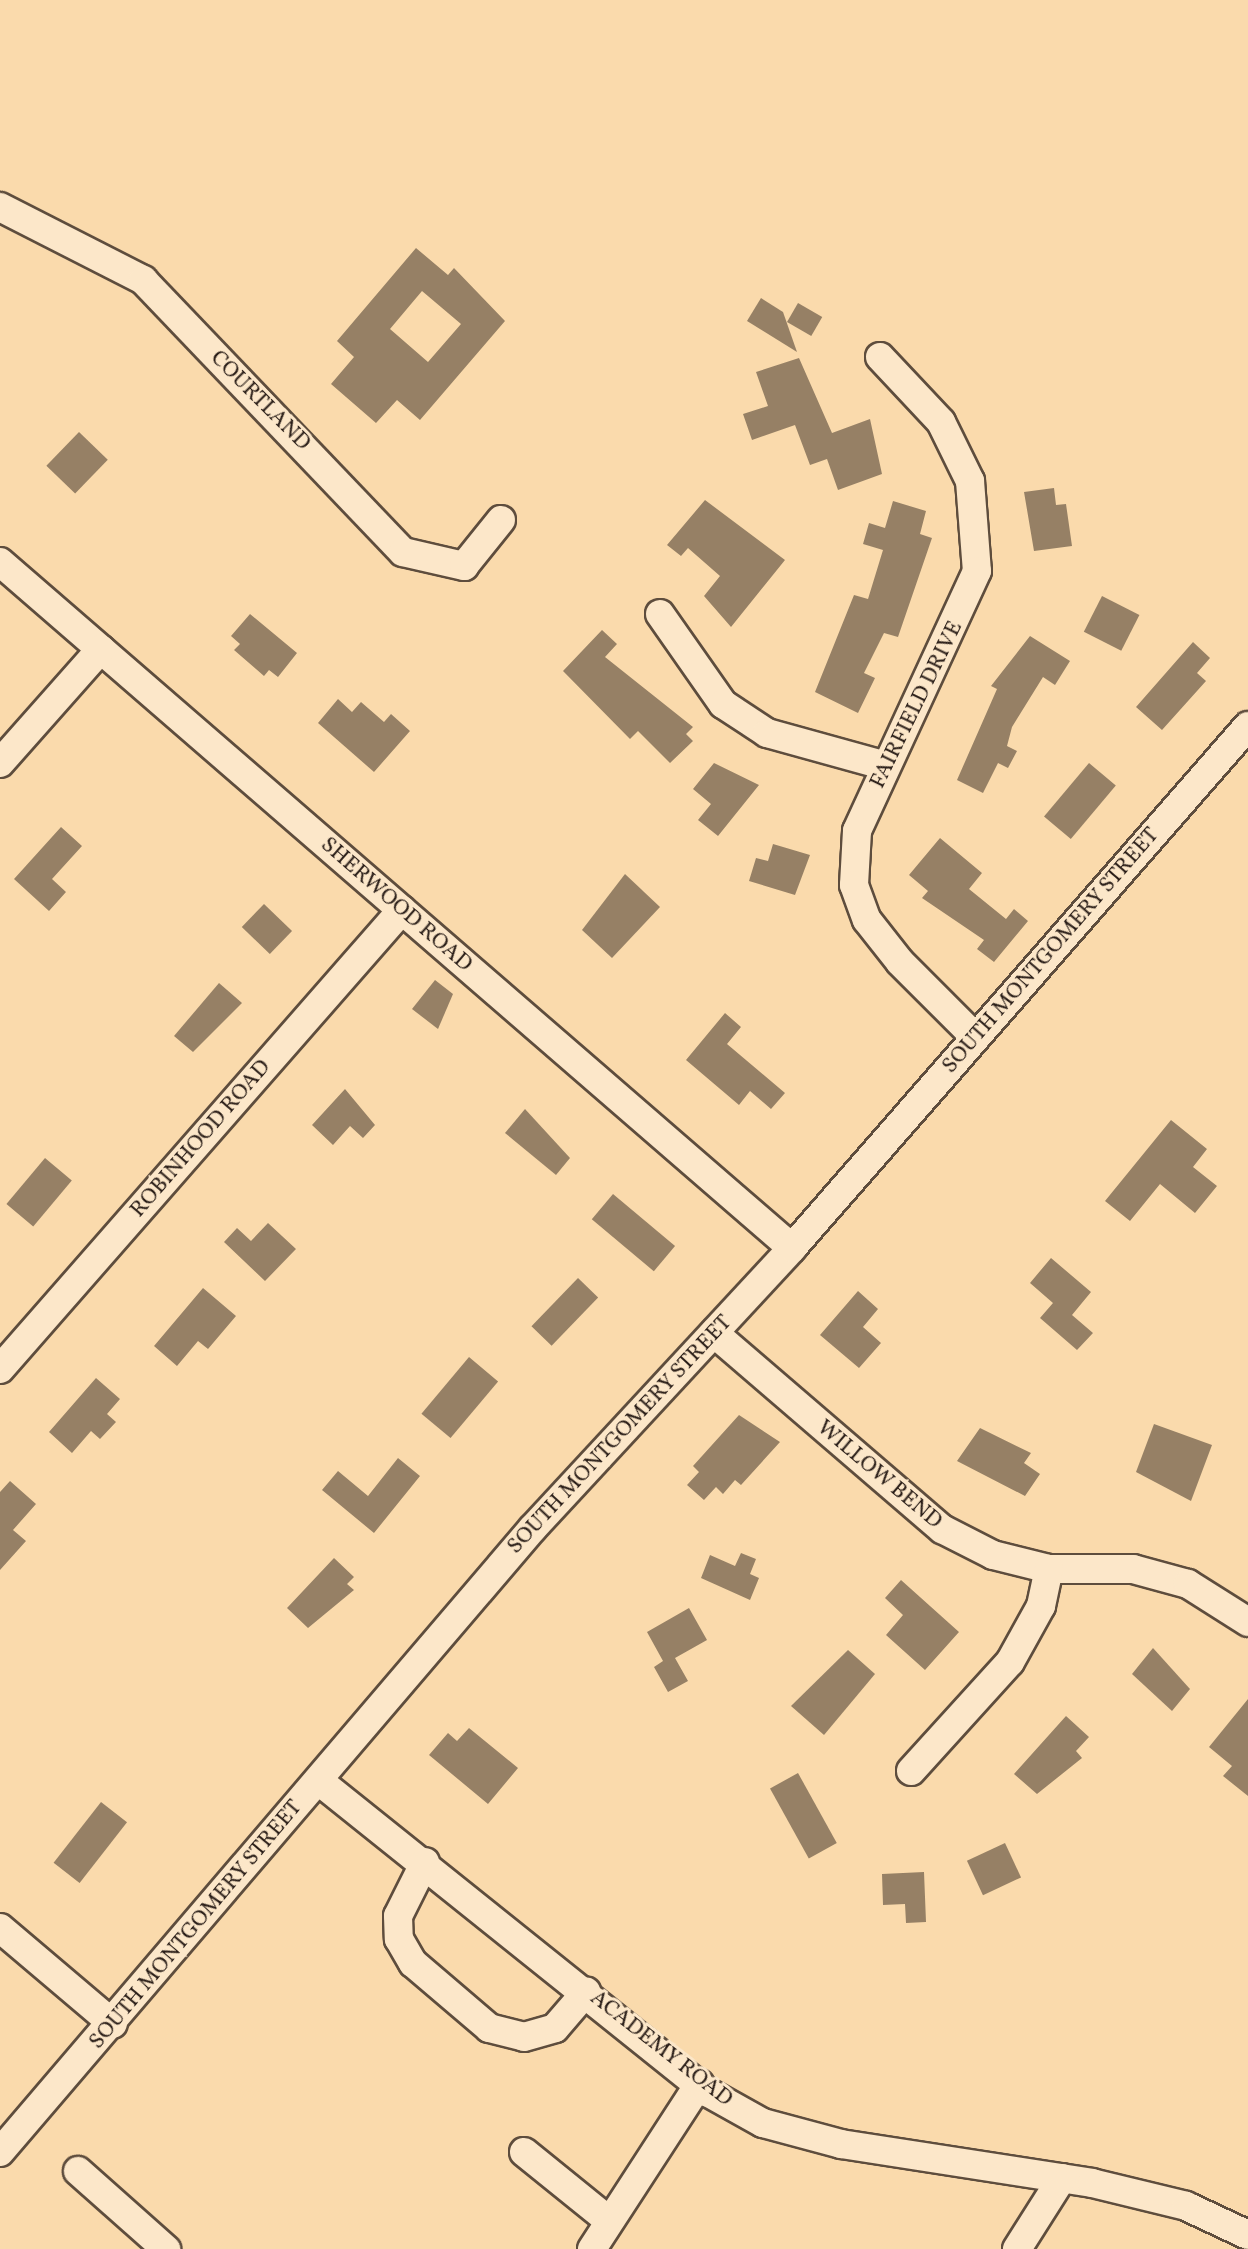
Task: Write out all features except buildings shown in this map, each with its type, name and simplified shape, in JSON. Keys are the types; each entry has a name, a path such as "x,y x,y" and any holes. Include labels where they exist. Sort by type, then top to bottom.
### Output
{"street":[{"name":"COURTLAND","path":"0,207 143,280 403,552 464,566 501,520"},
{"name":"FAIRFIELD DRIVE","path":"880,357 941,422 970,481 977,571 857,831 854,885 867,920 900,962 976,1038"},
{"name":"SHERWOOD ROAD","path":"0,562 792,1248"},
{"path":"660,614 690,666 734,711 767,733 886,766"},
{"path":"0,763 101,649"},
{"name":"SOUTH MONTGOMERY STREET","path":"0,2152 113,2024 533,1528 792,1248 1248,726"},
{"name":"ROBINHOOD ROAD","path":"0,1369 402,910"},
{"name":"WILLOW BEND","path":"714,1333 942,1529 993,1555 1049,1569 1133,1569 1174,1580 1248,1622"},
{"path":"911,1771 1010,1662 1041,1606 1049,1569"},
{"name":"ACADEMY ROAD","path":"319,1781 425,1862 699,2084 763,2123 841,2144 1062,2178 1186,2206 1248,2235"},
{"path":"425,1862 398,1916 399,1939 413,1963 489,2028 524,2037 555,2028 586,1992"},
{"path":"0,1928 113,2024"},
{"path":"592,2249 699,2084"},
{"path":"524,2152 608,2220"},
{"path":"78,2171 166,2249"},
{"path":"1017,2249 1062,2178"}]}
